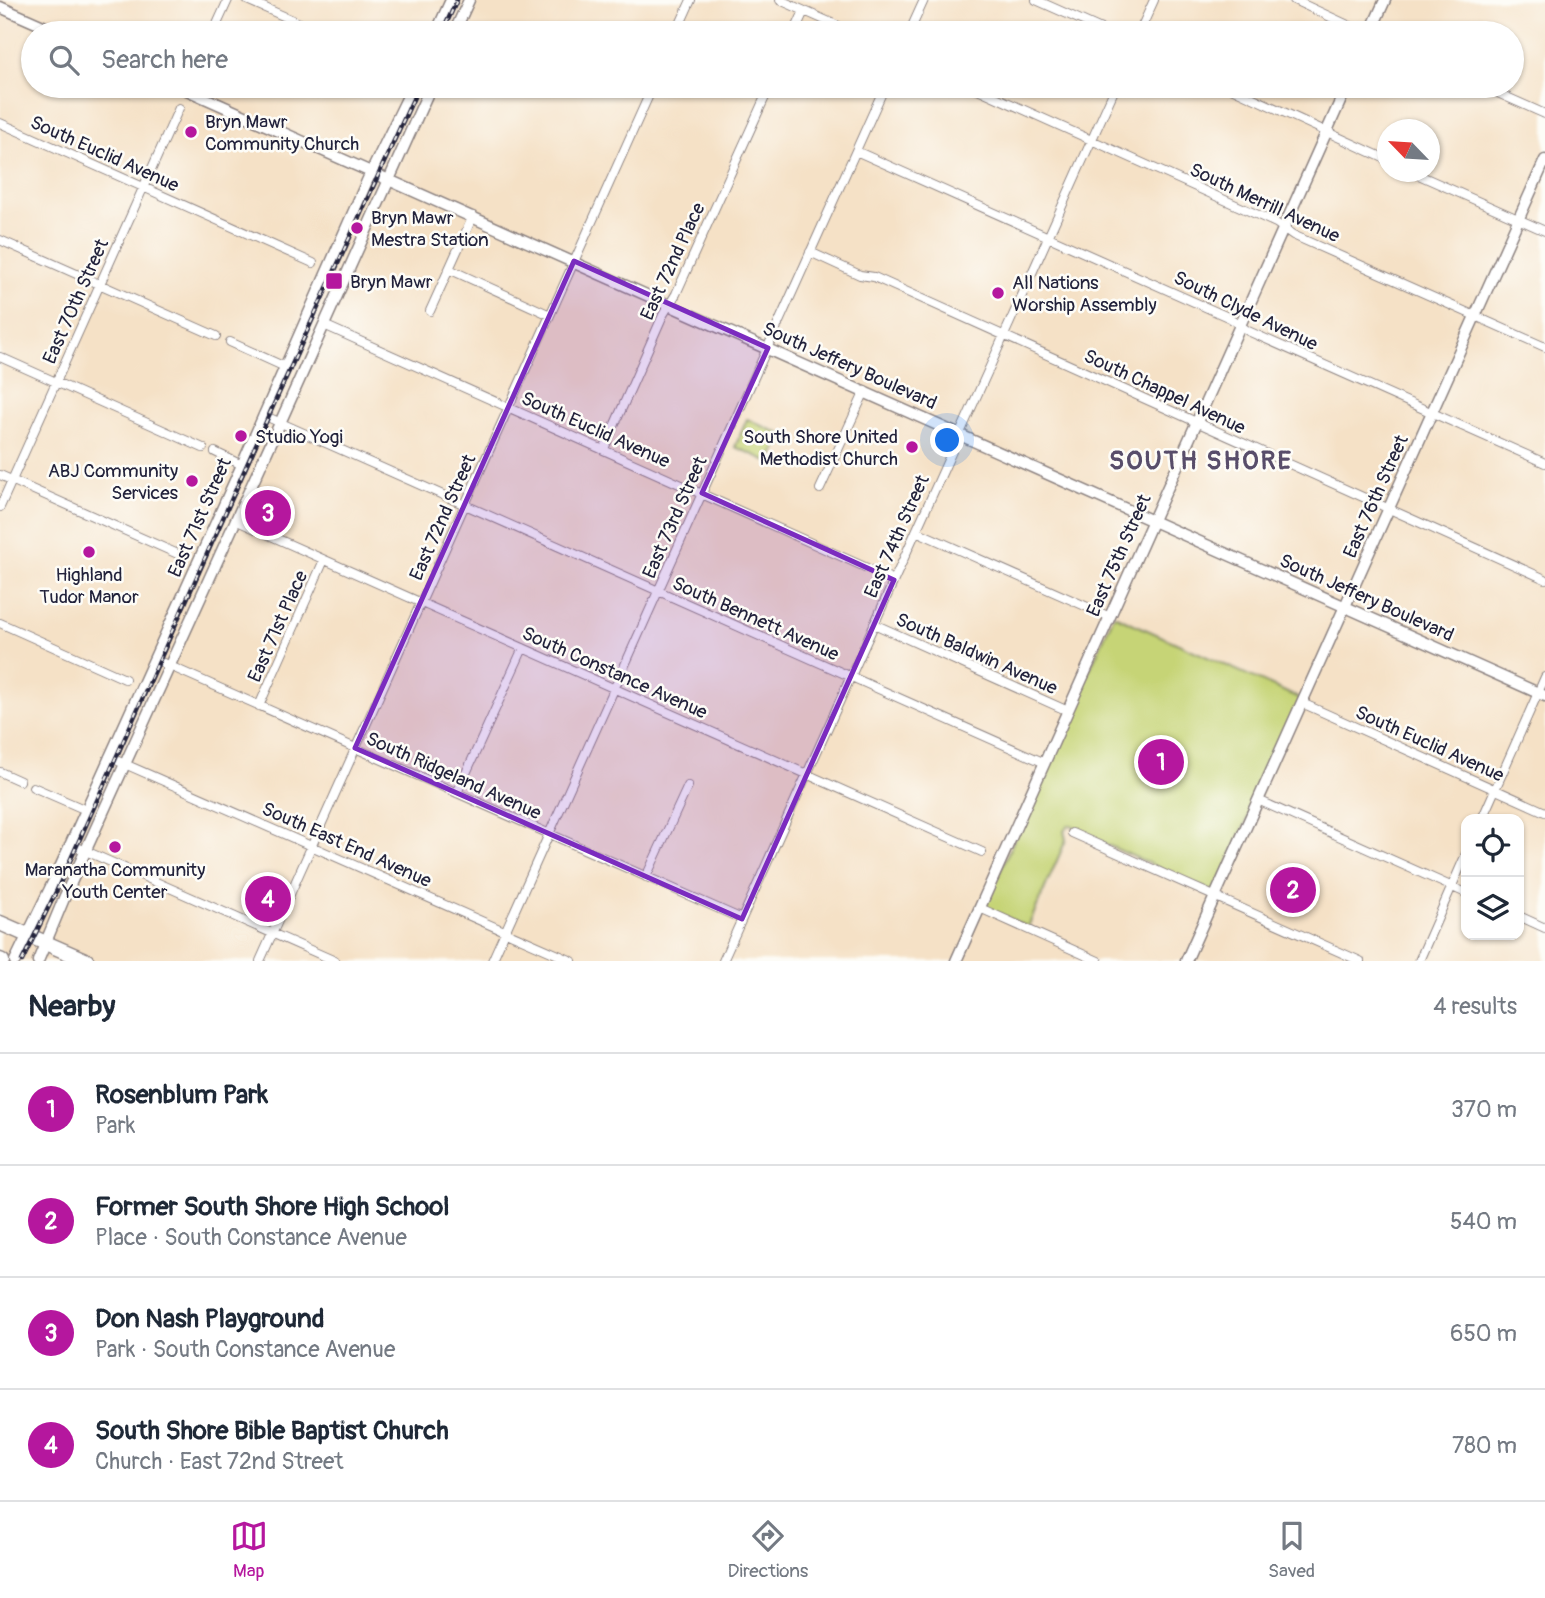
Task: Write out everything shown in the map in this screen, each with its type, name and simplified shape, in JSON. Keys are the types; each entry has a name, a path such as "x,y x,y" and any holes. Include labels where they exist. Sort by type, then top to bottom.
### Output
{"highway":[{"path":"0,923 87,961"}],"main road":[{"path":"441,21 451,0"},
{"path":"459,21 469,0"},
{"path":"1374,21 1385,0"},
{"path":"0,7 32,21"},
{"name":"South Jeffery Boulevard","path":"209,98 1542,694"},
{"name":"East 71st Street","path":"15,961 86,810 407,98"},
{"name":"East 71st Street","path":"38,961 426,98"},
{"name":"East 75th Street","path":"956,961 1342,98"},
{"name":"East 76th Street","path":"1186,961 1545,160"}],"street":[{"path":"218,21 228,0"},
{"path":"247,0 295,21"},
{"path":"681,21 691,0"},
{"path":"780,0 827,21"},
{"path":"914,21 924,0"},
{"path":"1036,0 1083,21"},
{"path":"1144,21 1154,0"},
{"path":"1294,0 1341,21"},
{"path":"799,21 804,11"},
{"name":"East 72nd Street","path":"260,961 648,98"},
{"name":"East 72nd Place","path":"604,449 765,98"},
{"name":"East 73rd Street","path":"492,961 880,98"},
{"name":"South Merrill Avenue","path":"998,98 1276,223 1293,235 1545,347"},
{"name":"East 74th Street","path":"723,961 1110,98"},
{"path":"1254,98 1377,155"},
{"path":"1509,98 1545,114"},
{"name":"East 70th Street","path":"0,507 179,108"},
{"name":"South Euclid Avenue","path":"0,123 313,263"},
{"name":"South Clyde Avenue","path":"856,151 1230,318 1248,331 1545,463"},
{"path":"1435,182 1545,231"},
{"path":"430,311 473,216"},
{"path":"0,240 216,336"},
{"name":"South Chappel Avenue","path":"810,252 860,275 874,277 1545,579"},
{"path":"449,269 550,315"},
{"name":"South Euclid Avenue","path":"324,325 894,580"},
{"path":"230,342 285,367"},
{"path":"0,357 203,448"},
{"path":"820,489 865,391"},
{"name":"South Bennett Avenue","path":"263,415 1045,763"},
{"path":"215,453 242,465"},
{"path":"0,475 180,555"},
{"name":"South Constance Avenue","path":"235,520 982,852"},
{"path":"916,531 1110,617"},
{"name":"East 71st Place","path":"259,706 324,560"},
{"path":"197,563 213,570"},
{"path":"0,623 125,679"},
{"name":"South Baldwin Avenue","path":"874,624 1068,711"},
{"path":"457,793 523,648"},
{"name":"South Ridgeland Avenue","path":"154,659 742,919"},
{"path":"1484,814 1542,694 1545,677"},
{"name":"South Euclid Avenue","path":"1302,703 1545,812"},
{"name":"South East End Avenue","path":"109,757 572,961"},
{"path":"0,772 20,781"},
{"path":"33,786 86,810"},
{"path":"646,877 688,786"},
{"path":"1258,800 1461,890"},
{"path":"1072,833 1360,961"},
{"path":"70,844 335,961"},
{"path":"1419,961 1461,865"},
{"path":"979,908 1098,961"},
{"path":"1524,918 1545,928"}],"highlighted area":[{"path":"574,261 768,348 702,493 894,580 742,919 355,748"}],"green space":[{"path":"747,419 783,435 770,462 735,447"},
{"path":"1114,615 1301,699 1215,893 1085,835 1069,825 1064,831 1066,840 1028,927 984,907"}],"railway":[{"path":"447,21 457,0"},
{"path":"22,961 57,890 236,487 414,98"}],"place":[{"name":"Bryn Mawr Community Church","path":"191,132"},
{"name":"Bryn Mawr Mestra Station","path":"357,228"},
{"name":"Bryn Mawr","path":"334,281"},
{"name":"All Nations Worship Assembly","path":"998,293"},
{"name":"Studio Yogi","path":"241,436"},
{"name":"South Shore United Methodist Church","path":"912,447"},
{"name":"ABJ Community Services","path":"192,481"},
{"name":"Don Nash Playground","path":"268,513"},
{"name":"Highland Tudor Manor","path":"89,552"},
{"name":"Rosenblum Park","path":"1161,762"},
{"name":"Maranatha Community Youth Center","path":"115,847"},
{"name":"Former South Shore High School","path":"1293,890"},
{"name":"South Shore Bible Baptist Church","path":"268,899"}],"district":[{"name":"SOUTH SHORE","path":"1201,460"}]}
